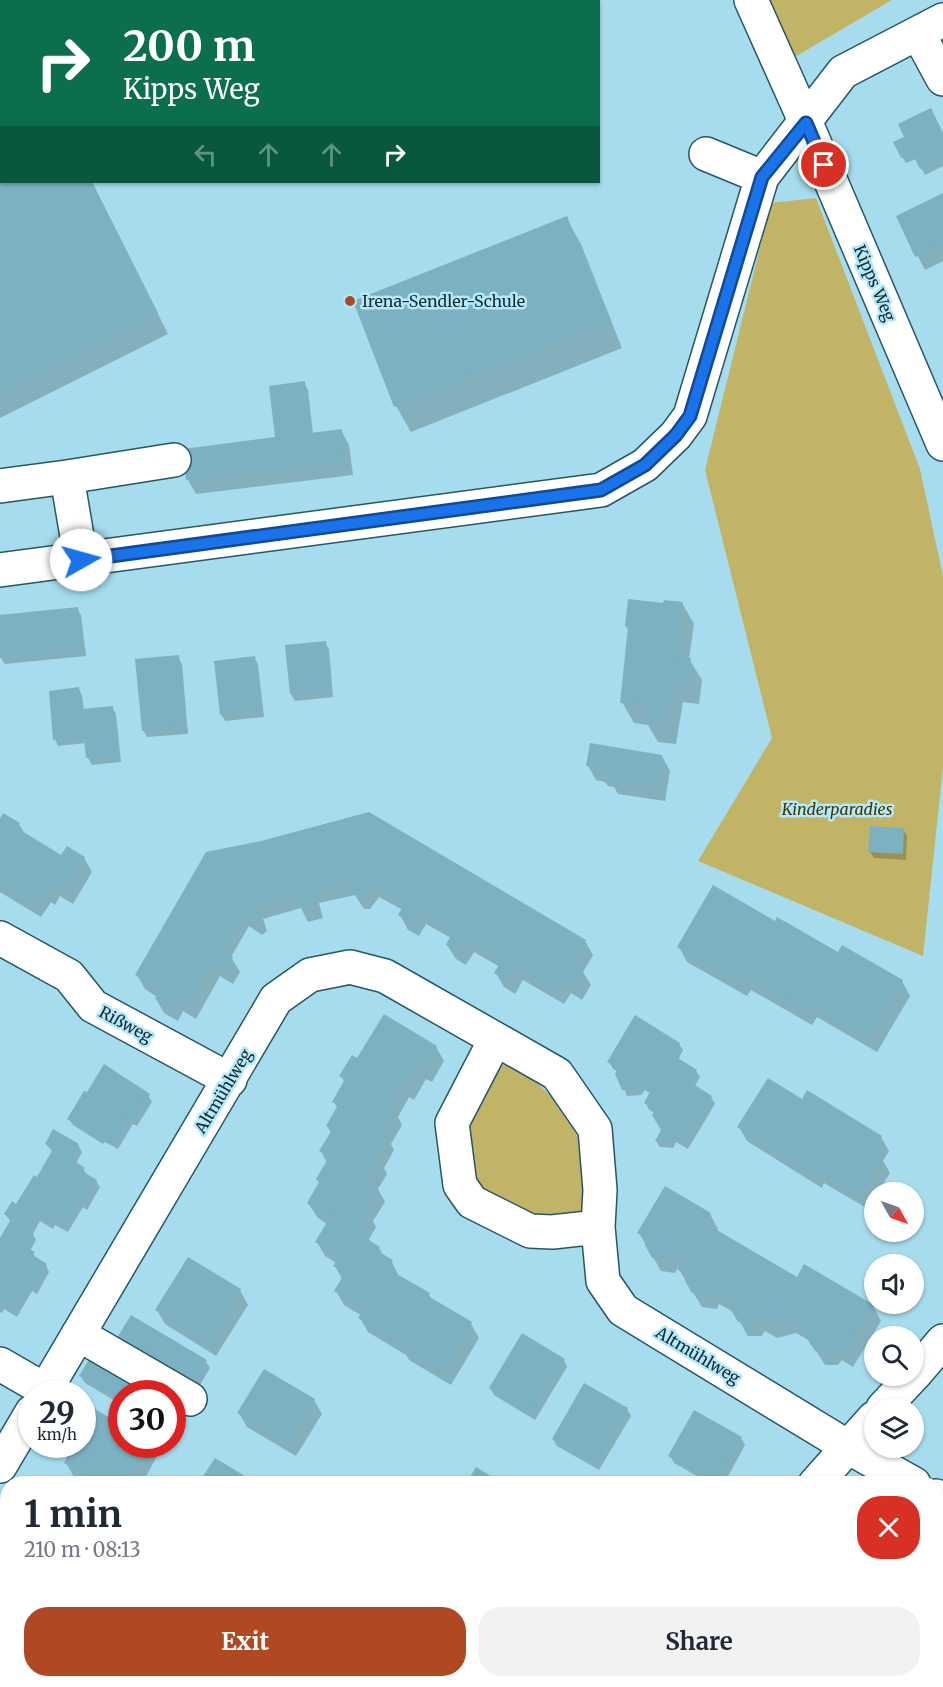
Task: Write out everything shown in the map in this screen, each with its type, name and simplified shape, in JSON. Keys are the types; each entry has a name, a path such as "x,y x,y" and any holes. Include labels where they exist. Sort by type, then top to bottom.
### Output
{"street":[{"name":"Kipps Weg","path":"751,0 943,444"},
{"path":"0,570 601,490 645,465 676,435 690,416 762,177 806,123 843,72 931,27 943,79"},
{"path":"706,154 762,177"},
{"path":"0,486 174,460"},
{"path":"67,477 81,560"},
{"name":"Rißweg","path":"0,938 69,976 93,1006 230,1080"},
{"name":"Altmühlweg","path":"51,1380 276,999 310,975 350,967 385,976 495,1041 557,1074 595,1130 600,1190 598,1227 603,1281 623,1310 901,1476"},
{"path":"495,1041 452,1123 460,1185 472,1202 530,1232 598,1227"},
{"path":"78,1334 190,1399"},
{"path":"924,1363 943,1341"},
{"path":"0,1364 18,1380"},
{"path":"892,1398 903,1386"},
{"path":"822,1476 864,1430"},
{"name":"Altmühlweg","path":"0,1466 18,1436"}],"green space":[{"path":"738,0 892,0 781,65"},
{"name":"Kinderparadies","path":"816,198 920,469 943,576 943,767 923,956 698,861 772,738 705,470 771,203"},
{"path":"509,1062 555,1101 572,1125 585,1167 587,1206 581,1213 533,1217 496,1202 474,1179 467,1119 498,1068"}],"building":[{"path":"931,108 943,133 943,158 920,169 912,153 901,158 893,142 904,137 898,124"},
{"path":"0,183 93,183 158,313 0,392"},
{"path":"943,193 943,244 915,257 896,216"},
{"path":"567,216 608,321 394,407 353,301"},
{"path":"305,381 311,433 342,429 345,461 186,480 183,449 275,437 269,386"},
{"path":"628,599 663,603 664,600 683,602 675,656 691,658 688,684 671,682 665,724 644,721 646,705 620,703 628,627 625,626"},
{"path":"78,607 83,650 0,658 0,615"},
{"path":"326,641 330,690 290,694 285,645"},
{"path":"179,655 185,727 142,731 135,659"},
{"path":"255,656 261,710 220,715 214,661"},
{"path":"79,687 82,709 113,706 118,755 86,758 84,737 53,740 49,691"},
{"path":"590,743 662,755 657,788 609,780 610,774 598,772 599,768 586,766"},
{"path":"369,812 586,940 572,964 584,970 574,987 562,980 556,991 515,967 507,981 494,973 502,960 466,938 458,952 446,945 453,931 418,911 411,923 398,915 405,903 370,884 362,895 354,895 349,880 312,889 316,904 299,908 295,894 256,905 259,916 254,922 241,913 220,950 233,957 225,970 212,963 187,1006 175,998 170,1007 155,999 159,990 135,975 206,852 261,841"},
{"path":"3,813 20,823 17,828 61,855 67,846 85,857 65,890 52,883 46,892 42,889 33,904 0,884 0,819"},
{"path":"870,826 904,828 903,854 868,852"},
{"path":"713,885 775,921 777,917 838,952 842,945 903,980 869,1039 808,1004 803,1011 743,976 739,983 677,947"},
{"path":"384,1014 437,1046 423,1069 418,1065 406,1087 401,1084 389,1106 395,1109 382,1131 387,1134 375,1156 380,1159 367,1180 378,1186 365,1209 369,1212 360,1227 366,1231 363,1237 380,1247 377,1251 393,1260 388,1269 430,1293 428,1296 472,1322 443,1372 358,1318 364,1309 334,1291 345,1273 333,1266 339,1257 315,1242 330,1217 307,1203 319,1182 316,1179 329,1157 319,1151 332,1130 326,1126 338,1105 332,1102 345,1079 339,1076 352,1055 357,1058"},
{"path":"635,1015 680,1043 673,1055 697,1070 690,1082 712,1096 684,1143 672,1137 670,1142 655,1141 661,1130 652,1115 655,1110 644,1103 651,1090 640,1084 637,1089 622,1090 615,1074 618,1068 607,1062"},
{"path":"104,1064 150,1094 134,1120 129,1118 114,1144 67,1119"},
{"path":"768,1078 802,1099 807,1090 882,1136 873,1151 883,1158 868,1182 864,1182 864,1188 859,1196 816,1170 813,1175 737,1127"},
{"path":"53,1129 79,1144 71,1159 85,1168 82,1171 97,1180 83,1204 79,1201 64,1227 51,1219 49,1223 36,1215 28,1229 33,1232 25,1247 35,1252 33,1255 47,1264 33,1288 28,1286 13,1311 0,1303 0,1238 11,1219 4,1214 12,1201 16,1204 34,1175 37,1177 53,1149 45,1144"},
{"path":"665,1186 711,1213 705,1223 797,1277 804,1264 864,1299 864,1314 869,1314 845,1354 833,1347 830,1352 815,1351 806,1337 809,1332 787,1319 768,1324 757,1317 754,1323 738,1322 731,1310 734,1304 711,1290 709,1295 692,1293 685,1281 688,1276 678,1270 683,1260 671,1253 667,1259 652,1258 645,1245 649,1239 637,1233"},
{"path":"188,1257 241,1289 208,1343 155,1310"},
{"path":"131,1315 207,1360 193,1384 117,1338"},
{"path":"522,1333 565,1359 531,1414 489,1388"},
{"path":"93,1353 138,1380 108,1380 108,1393 96,1386 96,1380 86,1380 79,1376"},
{"path":"264,1369 315,1399 288,1443 237,1413"},
{"path":"584,1383 628,1408 596,1464 552,1439"},
{"path":"96,1410 108,1417 108,1458 140,1458 130,1476 87,1476 64,1463 67,1458 96,1458"},
{"path":"694,1410 742,1437 721,1476 704,1476 668,1456"},
{"path":"215,1458 244,1476 203,1476"},
{"path":"476,1467 491,1476 471,1476"}],"place":[{"name":"Irena-Sendler-Schule","path":"350,301"}],"route":[{"path":"81,560 601,490 645,465 676,435 690,416 762,177 806,123 824,165"}]}
